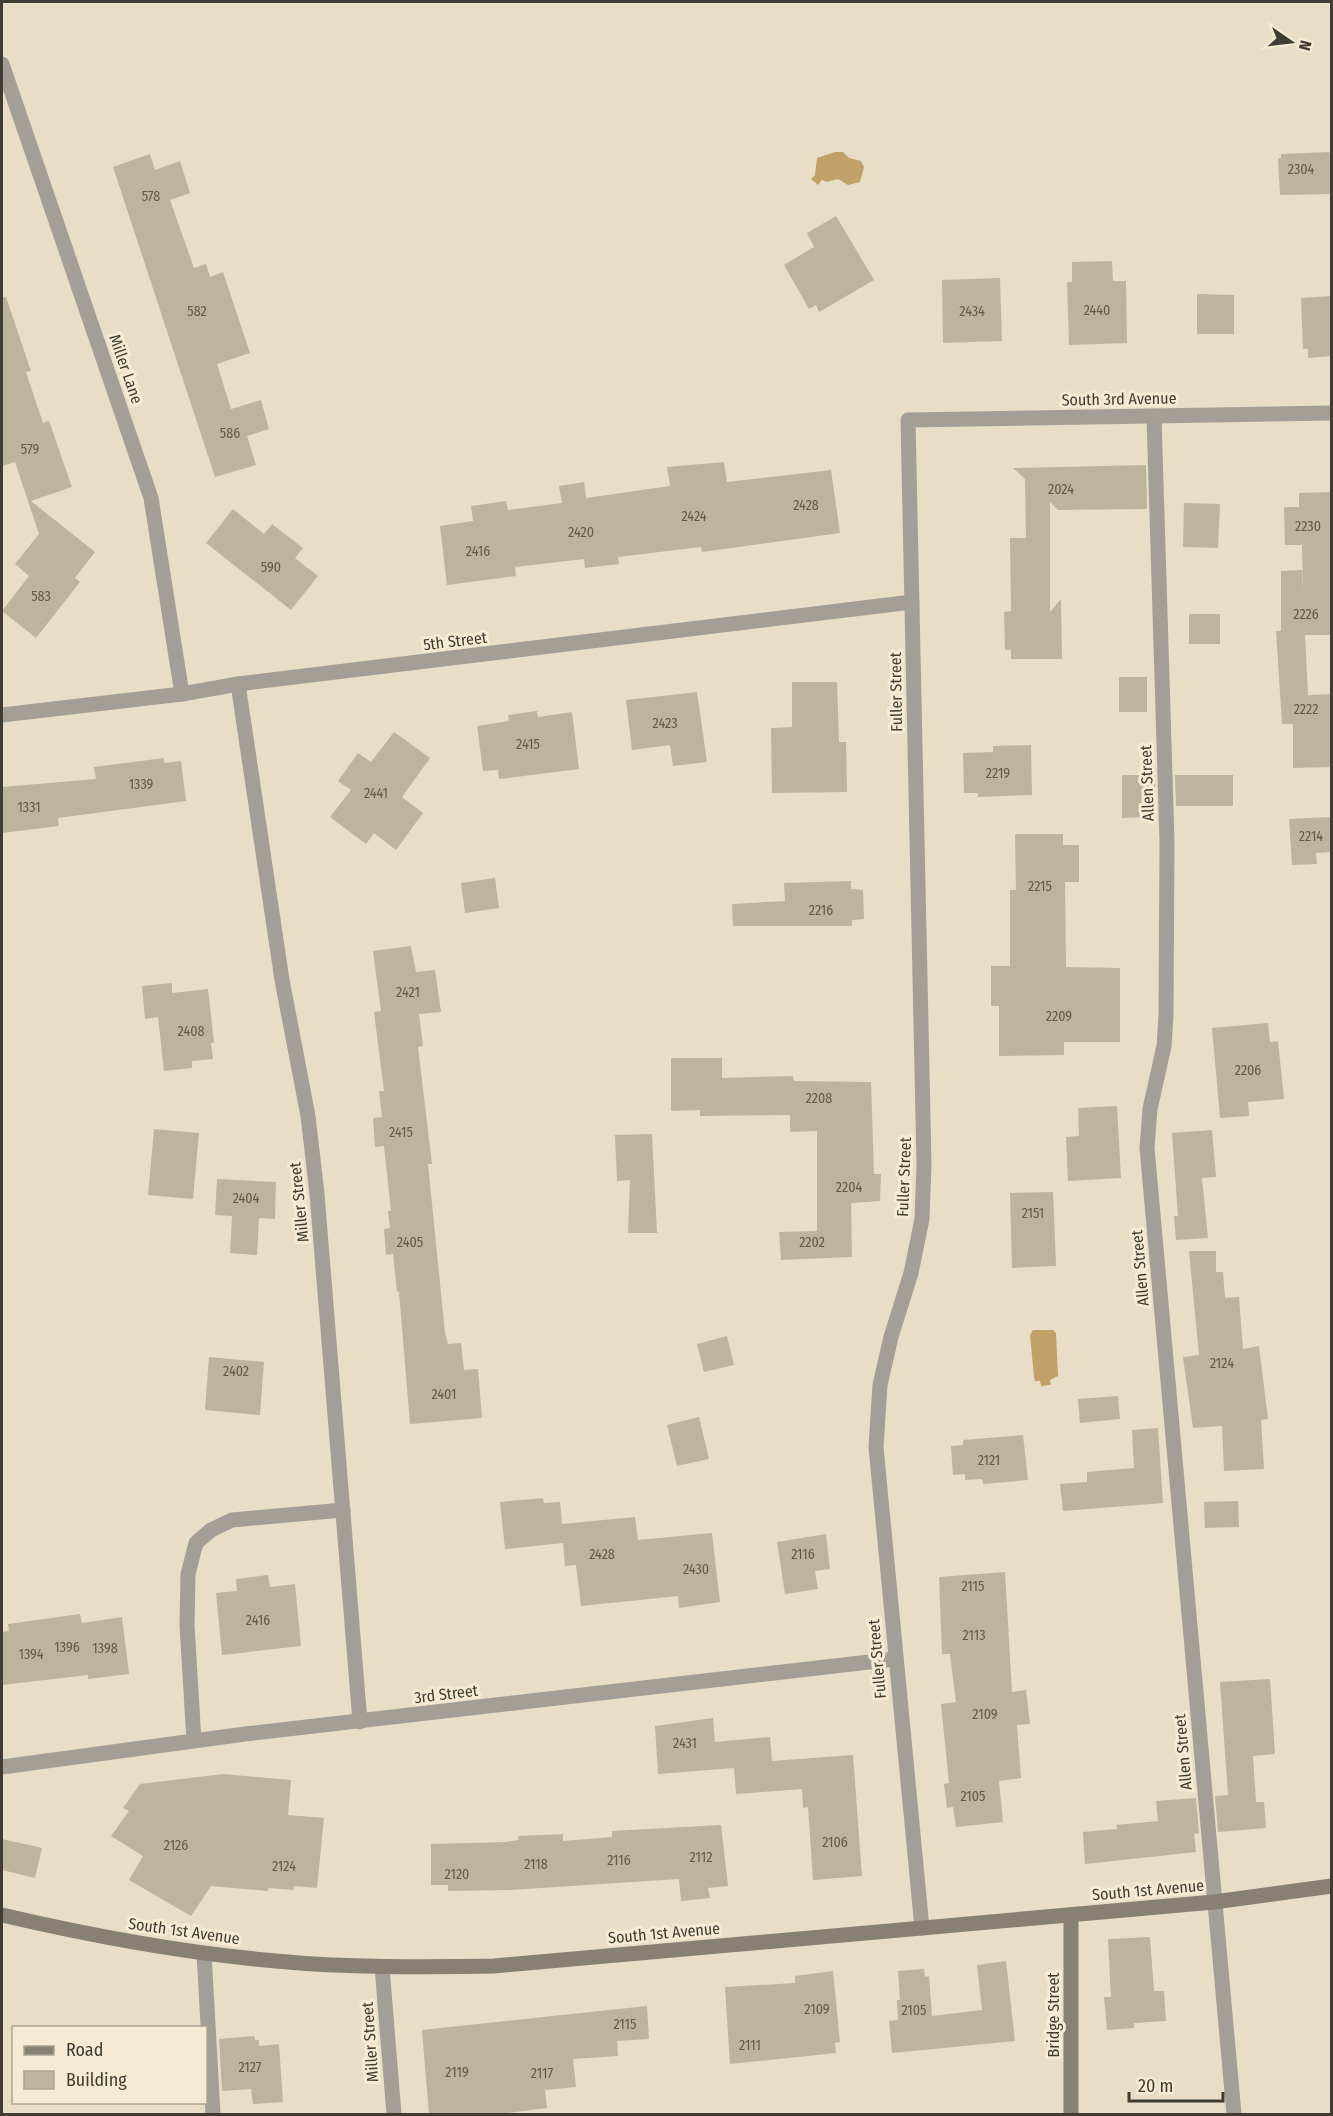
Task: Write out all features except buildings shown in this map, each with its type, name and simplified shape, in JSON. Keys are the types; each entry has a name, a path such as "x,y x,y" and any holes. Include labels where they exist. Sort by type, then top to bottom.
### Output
{"main road":[{"name":"South 1st Avenue","path":"2,1915 69,1930 204,1953 277,1961 382,1967 494,1966 1214,1902 1332,1886"},
{"name":"Bridge Street","path":"1071,1915 1071,2115"}],"street":[{"name":"Miller Lane","path":"2,64 151,498 182,694"},
{"name":"South 3rd Avenue","path":"908,420 1332,414"},
{"name":"Allen Street","path":"1154,417 1167,841 1166,1016 1164,1046 1150,1109 1147,1148 1234,2115"},
{"name":"Fuller Street","path":"908,420 924,1175 921,1219 911,1273 891,1337 880,1385 876,1447 922,1928"},
{"name":"5th Street","path":"2,715 912,602"},
{"name":"Miller Street","path":"238,684 282,980 308,1116 317,1194 360,1722"},
{"path":"194,1741 187,1625 188,1574 196,1543 211,1530 232,1520 343,1510"},
{"name":"3rd Street","path":"2,1767 194,1741 895,1659"},
{"path":"204,1953 213,2115"},
{"name":"Miller Street","path":"382,1967 394,2115"}],"shaded area":[{"path":"843,152 849,158 861,161 864,167 860,182 848,185 838,179 827,182 822,180 818,185 811,179 815,175 817,158"},
{"path":"1033,1330 1053,1330 1056,1333 1058,1376 1050,1380 1051,1385 1041,1386 1040,1381 1035,1381 1030,1335"}]}
